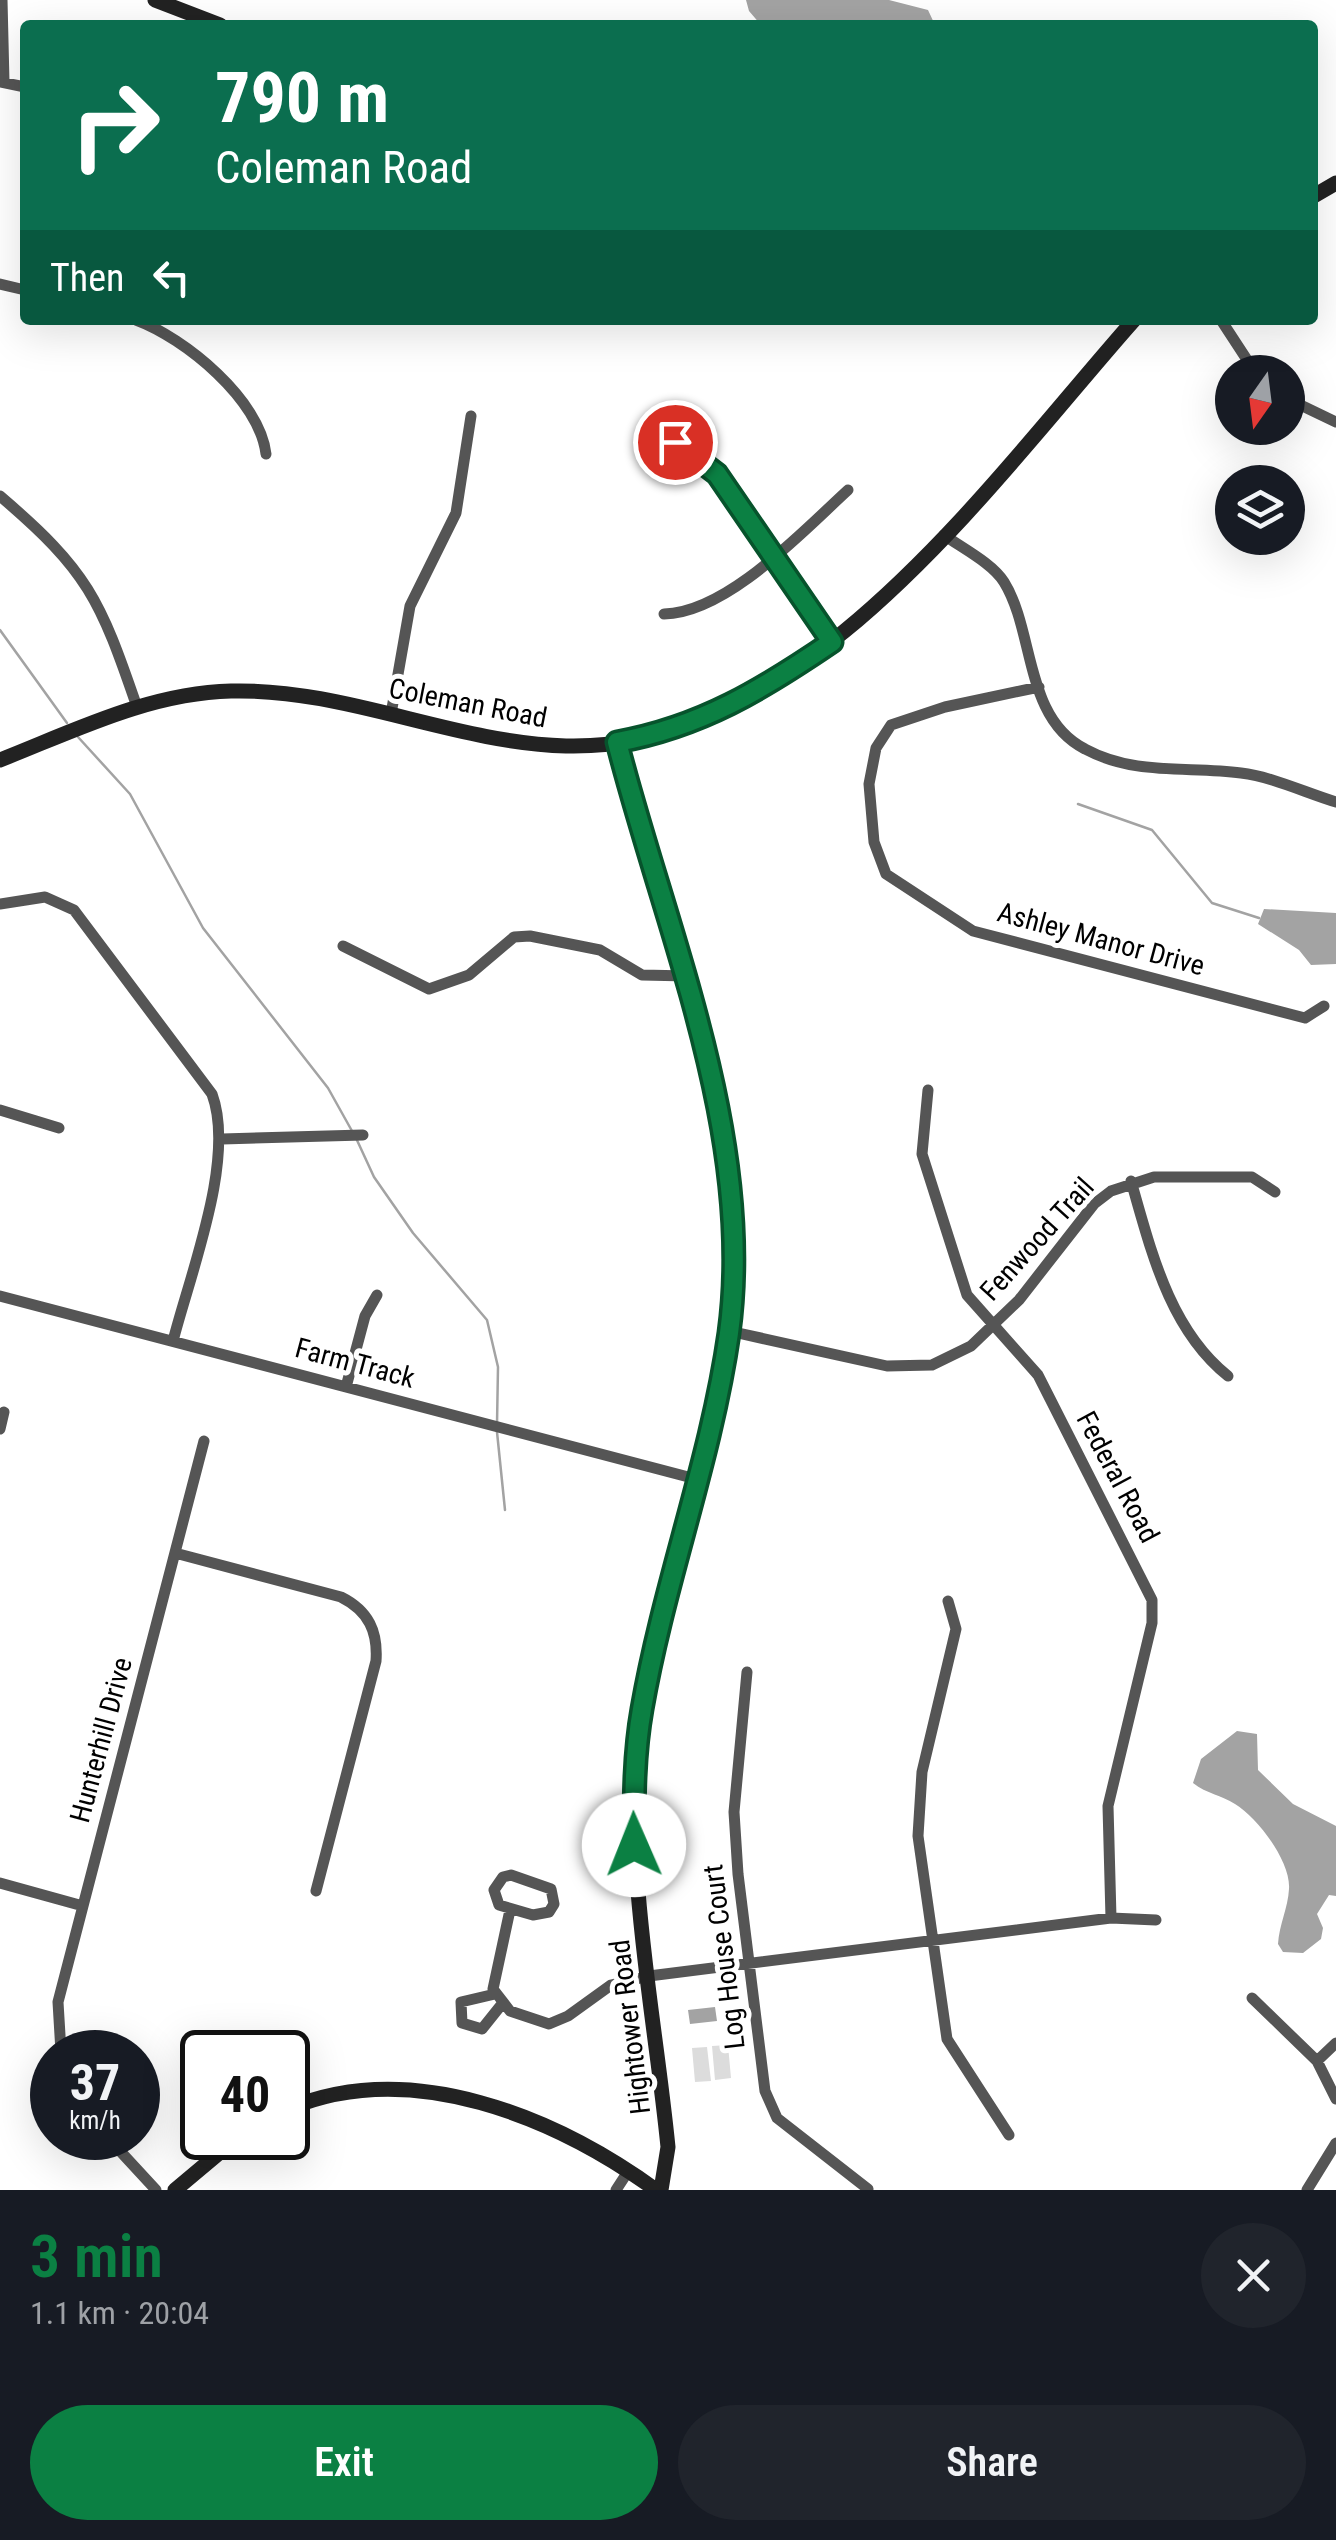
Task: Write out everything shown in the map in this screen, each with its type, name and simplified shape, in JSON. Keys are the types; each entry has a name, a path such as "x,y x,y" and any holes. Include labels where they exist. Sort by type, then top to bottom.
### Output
{"street":[{"path":"2,0 2,82"},
{"path":"155,0 207,20"},
{"path":"145,325 187,348 220,378 258,422 266,454"},
{"name":"Coleman Road","path":"0,760 137,706 203,693 244,691 391,714 517,742 617,742 671,731 724,711 832,642 875,607 1130,325"},
{"path":"1224,325 1244,355"},
{"path":"1305,407 1336,422"},
{"path":"391,714 410,606 451,529 461,492 471,416"},
{"path":"675,442 717,474 832,642"},
{"path":"664,614 702,608 774,556 848,490"},
{"path":"0,496 50,538 87,582 107,618 137,706"},
{"path":"944,535 1002,578 1018,612 1049,714 1081,748 1147,769 1244,773 1336,802"},
{"name":"Ashley Manor Drive","path":"1039,687 945,707 891,725 876,748 870,784 874,842 886,874 973,931 1305,1018 1324,1006"},
{"name":"Hightower Road","path":"617,742 688,976 706,1056 732,1218 729,1332 648,1674 636,1750 634,1845 668,2147 659,2190"},
{"path":"0,904 46,897 74,910 206,1081 218,1109 222,1139 172,1341"},
{"path":"343,946 429,989 469,974 514,937 530,936 600,950 642,975 688,976"},
{"name":"Federal Road","path":"928,1090 921,1137 925,1170 967,1295 1038,1375 1152,1600 1152,1624 1108,1806 1111,1918"},
{"path":"0,1110 59,1128"},
{"path":"222,1139 363,1135"},
{"name":"Fenwood Trail","path":"729,1332 910,1368 953,1357 993,1325 1038,1278 1094,1204 1132,1181 1252,1176 1275,1192"},
{"path":"1132,1181 1168,1296 1213,1364 1228,1376"},
{"path":"346,1387 365,1316 377,1295"},
{"name":"Farm Track","path":"0,1296 696,1479"},
{"path":"0,1429 4,1412"},
{"name":"Hunterhill Drive","path":"60,2030 58,2002 204,1441"},
{"path":"175,1553 342,1597 361,1610 374,1628 376,1661 316,1891"},
{"path":"948,1602 956,1629 917,1808 931,1940 946,2039 1009,2136"},
{"name":"Log House Court","path":"747,1672 734,1812 748,1963 771,2109 868,2190"},
{"path":"504,1877 544,1884 554,1896 554,1904 542,1916 510,1910 494,1898 504,1877"},
{"path":"0,1884 84,1906"},
{"path":"510,1910 498,1999 531,2021 548,2024 568,2016 611,1985 649,1976 1111,1918 1156,1920"},
{"path":"1252,1998 1316,2062 1336,2099"},
{"path":"1316,2062 1336,2044"},
{"path":"310,2101 369,2090 435,2093 552,2128 659,2190"},
{"path":"1307,2190 1336,2143"},
{"path":"128,2160 156,2190"},
{"path":"175,2190 211,2160"},
{"path":"616,2190 629,2170"}],"shaded area":[{"path":"746,0 889,0 928,10 933,20 757,20"},
{"path":"1264,909 1336,913 1336,964 1311,965 1299,950 1258,924"},
{"path":"1237,1731 1257,1734 1258,1770 1293,1804 1336,1826 1336,1896 1329,1895 1317,1914 1323,1928 1321,1939 1303,1953 1283,1952 1278,1944 1289,1889 1279,1854 1244,1811 1193,1783 1201,1759"},
{"path":"715,2007 717,2021 690,2024 688,2010"},
{"path":"728,2045 731,2078 715,2080 712,2046"},
{"path":"707,2047 711,2081 695,2082 692,2048"}],"waterway":[{"path":"0,630 67,723"},
{"path":"78,737 130,794 203,928 328,1088 352,1131"},
{"path":"1078,804 1152,830 1212,903 1259,918"},
{"path":"356,1138 374,1177 413,1233 487,1320 498,1367 497,1424"},
{"path":"497,1432 505,1510"}],"route":[{"path":"634,1845 641,1712 720,1380 729,1332 733,1274 732,1218 702,1037 682,952 617,742 671,731 724,711 832,642 717,474 675,442"}]}
